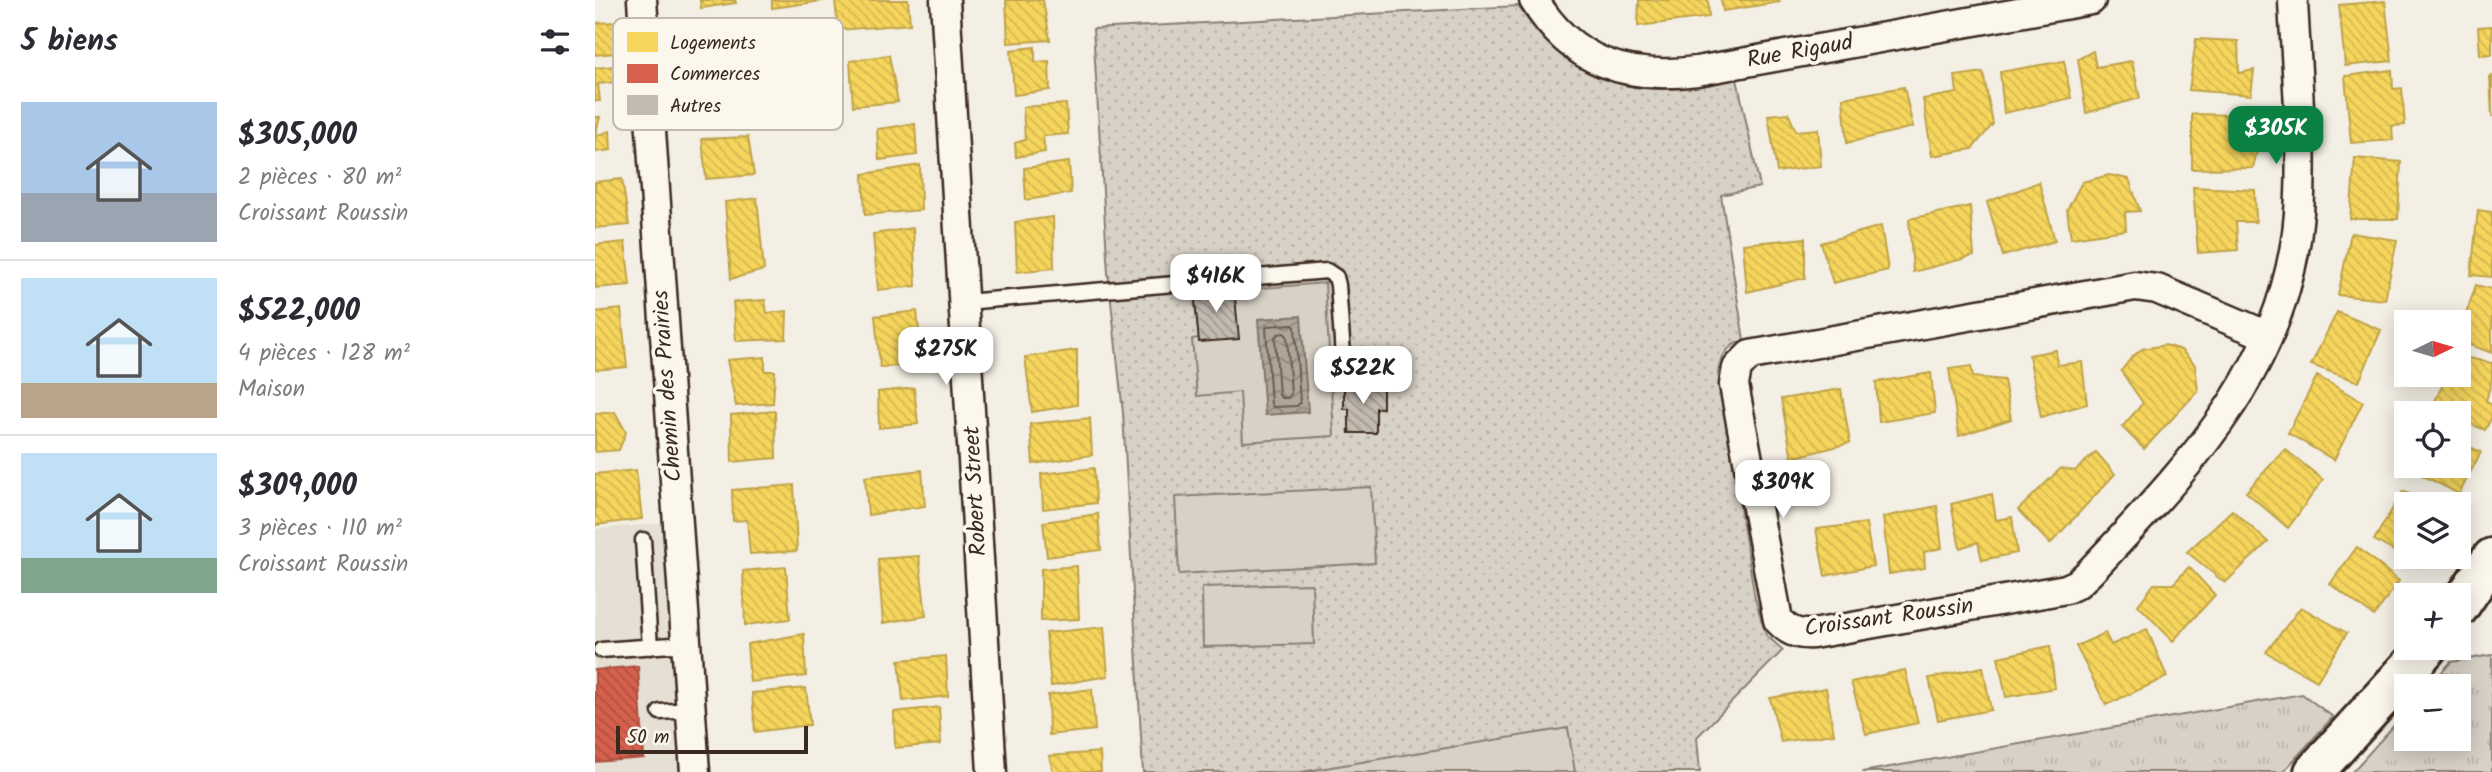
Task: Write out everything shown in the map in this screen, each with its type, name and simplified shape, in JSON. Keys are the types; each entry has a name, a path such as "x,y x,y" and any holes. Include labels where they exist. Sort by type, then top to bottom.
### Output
{"street":[{"name":"Chemin des Prairies","path":"642,0 643,18"},
{"name":"Robert Street","path":"945,0 992,772"},
{"name":"Rue Rigaud","path":"1534,0 1558,33 1588,55 1626,71 1661,74 1697,71 2091,0"},
{"name":"Croissant Roussin","path":"2268,336 2157,289 2135,286 1750,355 1740,363 1734,385 1777,620 1793,632 1801,635 1812,634 2050,593 2077,584 2177,479 2213,434 2243,387 2268,336 2290,274 2299,215 2300,168 2293,0"},
{"name":"Chemin des Prairies","path":"651,130 695,772"},
{"path":"2471,589 2492,558"},
{"path":"2314,772 2416,660"}],"lane":[{"path":"965,302 1327,271 1336,276 1338,285 1343,355"},
{"path":"643,540 650,647"},
{"path":"601,650 686,644"},
{"path":"660,712 690,710"}],"shaded area":[{"path":"667,523 684,772 595,772 595,529"}],"green space":[{"path":"1518,6 1532,25 1564,56 1582,68 1622,84 1667,89 1737,79 1760,187 1721,195 1744,340 1725,353 1718,373 1755,598 1766,635 1783,650 1697,737 1700,772 1143,772 1123,413 1108,273 1093,29"},
{"path":"1325,283 1334,436 1243,442 1240,392 1197,396 1192,339 1199,338 1194,290 1234,287 1235,290"},
{"path":"1371,487 1375,563 1179,574 1175,497"},
{"path":"1312,584 1314,644 1203,647 1202,587"},
{"path":"2492,655 2492,772 2352,772 2394,725 2394,751 2471,751 2471,674 2440,674 2451,662"},
{"path":"2302,694 2333,717 2283,772 1862,772"},
{"path":"1568,728 1575,772 1301,772"}],"water":[{"path":"1301,316 1308,412 1265,415 1258,319"}],"building: Logements":[{"path":"700,0 735,0 736,3 701,8"},
{"path":"772,0 823,0 823,1 772,8"},
{"path":"835,0 908,0 910,24 843,30 843,18 837,18"},
{"path":"1006,0 1043,0 1050,40 1008,43"},
{"path":"1639,0 1708,0 1709,17 1638,26"},
{"path":"1721,0 1779,0 1780,2 1723,11"},
{"path":"2385,1 2392,61 2345,66 2339,5"},
{"path":"613,22 613,53 595,55 595,23"},
{"path":"2492,26 2492,54 2480,55 2478,27"},
{"path":"2196,39 2238,41 2239,73 2254,70 2251,95 2189,90"},
{"path":"1035,47 1035,62 1049,61 1050,90 1014,95 1011,50"},
{"path":"2093,51 2096,67 2132,61 2140,98 2086,113 2078,59"},
{"path":"889,55 898,102 853,106 850,61"},
{"path":"2064,61 2071,98 2004,113 2000,72"},
{"path":"613,66 613,82 598,84 600,101 595,101 595,68"},
{"path":"2392,70 2393,89 2402,88 2405,125 2392,126 2393,140 2351,143 2345,76"},
{"path":"1983,72 1993,124 1972,149 1932,156 1923,99 1957,93 1955,76"},
{"path":"2490,76 2492,76 2492,117"},
{"path":"1904,87 1913,127 1847,143 1843,98"},
{"path":"1066,104 1068,134 1043,136 1045,152 1016,157 1015,143 1025,140 1023,107"},
{"path":"1788,113 1796,131 1818,129 1821,166 1777,172 1768,115"},
{"path":"2192,114 2236,115 2235,129 2248,129 2247,143 2259,143 2253,168 2192,169"},
{"path":"595,117 600,117 595,136"},
{"path":"915,124 917,155 879,160 877,129"},
{"path":"610,131 611,150 595,152 595,136"},
{"path":"748,137 754,175 706,179 702,139"},
{"path":"2355,158 2401,162 2398,219 2350,219"},
{"path":"1069,162 1071,193 1026,200 1024,168"},
{"path":"920,165 921,210 865,215 863,174"},
{"path":"2109,175 2129,179 2140,211 2125,212 2126,230 2071,238 2067,210 2082,182"},
{"path":"622,179 629,225 595,228 595,182"},
{"path":"2039,182 2055,241 2003,256 1987,202"},
{"path":"2193,187 2255,190 2256,222 2236,222 2238,250 2198,253"},
{"path":"757,198 764,270 731,279 725,202"},
{"path":"1970,206 1974,256 1913,272 1909,219"},
{"path":"2478,210 2492,212 2492,277 2471,275"},
{"path":"1053,217 1054,268 1017,272 1015,222"},
{"path":"1881,226 1888,270 1833,283 1821,243"},
{"path":"913,228 916,286 878,290 873,234"},
{"path":"2351,233 2397,240 2385,300 2338,295"},
{"path":"1805,238 1805,278 1747,292 1743,244"},
{"path":"625,242 630,285 595,288 595,245"},
{"path":"2476,285 2492,289 2492,353 2471,345 2471,310 2467,310"},
{"path":"765,300 767,313 787,311 786,339 736,341 733,302"},
{"path":"621,309 627,367 595,370 595,312"},
{"path":"917,311 920,342 901,344 900,366 880,367 875,316"},
{"path":"2337,312 2381,330 2359,382 2311,365"},
{"path":"2165,345 2181,350 2195,365 2198,391 2144,449 2122,427 2143,403 2121,371 2142,349"},
{"path":"1077,350 1077,405 1032,412 1025,357"},
{"path":"2056,350 2057,365 2082,362 2087,404 2041,417 2029,355"},
{"path":"765,357 765,371 775,371 773,403 736,406 727,360"},
{"path":"2471,359 2492,363 2492,379 2486,401 2492,404 2492,417 2485,430 2471,424 2471,401 2435,401 2442,387 2471,387"},
{"path":"1971,366 1973,377 2004,380 2011,419 1959,436 1949,369"},
{"path":"1931,373 1935,413 1879,422 1876,382"},
{"path":"2317,376 2363,402 2334,460 2288,433"},
{"path":"914,388 918,424 879,428 878,392"},
{"path":"1841,389 1850,443 1792,458 1781,399"},
{"path":"775,411 776,458 732,462 731,415"},
{"path":"615,412 626,432 619,450 595,452 595,414"},
{"path":"1090,418 1092,455 1033,464 1030,424"},
{"path":"2471,447 2481,452 2471,471"},
{"path":"2285,449 2323,480 2288,528 2246,492"},
{"path":"2096,452 2115,474 2050,544 2018,510 2061,468 2075,471"},
{"path":"1094,468 1096,503 1043,509 1041,474"},
{"path":"636,470 642,519 595,525 595,474"},
{"path":"922,470 925,506 868,515 865,477"},
{"path":"2428,478 2467,478 2460,492"},
{"path":"794,485 797,551 750,554 747,520 733,521 732,490"},
{"path":"1992,494 1996,520 2012,517 2017,553 1982,560 1978,542 1960,548 1951,504"},
{"path":"1937,506 1942,548 1924,552 1925,568 1889,574 1883,517"},
{"path":"2394,506 2394,551 2374,540"},
{"path":"2232,510 2268,542 2225,583 2187,552"},
{"path":"1098,514 1101,550 1047,557 1043,522"},
{"path":"1866,523 1873,566 1825,576 1816,529"},
{"path":"2357,547 2399,581 2394,583 2394,588 2374,616 2330,584"},
{"path":"919,556 926,616 883,623 878,559"},
{"path":"1077,566 1079,619 1041,621 1041,569"},
{"path":"786,567 790,619 745,625 743,571"},
{"path":"2189,567 2215,595 2173,641 2138,605 2154,584 2173,584"},
{"path":"2301,607 2347,633 2317,681 2266,652"},
{"path":"1104,627 1108,676 1051,686 1046,633"},
{"path":"2147,629 2167,677 2106,705 2076,646 2105,633 2111,645"},
{"path":"804,634 806,676 750,682 747,644"},
{"path":"2050,646 2055,688 2006,697 1998,657"},
{"path":"946,656 948,696 903,701 899,660"},
{"path":"1983,667 1991,710 1938,720 1929,678"},
{"path":"1905,670 1918,723 1866,734 1851,682"},
{"path":"806,688 810,725 755,732 752,693"},
{"path":"1826,688 1834,734 1781,742 1770,698"},
{"path":"1092,689 1095,730 1049,735 1048,695"},
{"path":"939,707 941,744 895,748 894,712"},
{"path":"1100,752 1101,772 1053,772 1049,756"}],"building: Commerces":[{"path":"638,666 644,758 595,762 595,670"}],"building: Autres":[{"path":"1234,287 1239,339 1199,342 1194,290"},
{"path":"1344,383 1383,383 1383,408 1376,408 1376,433 1349,433 1349,409 1344,409"}]}
